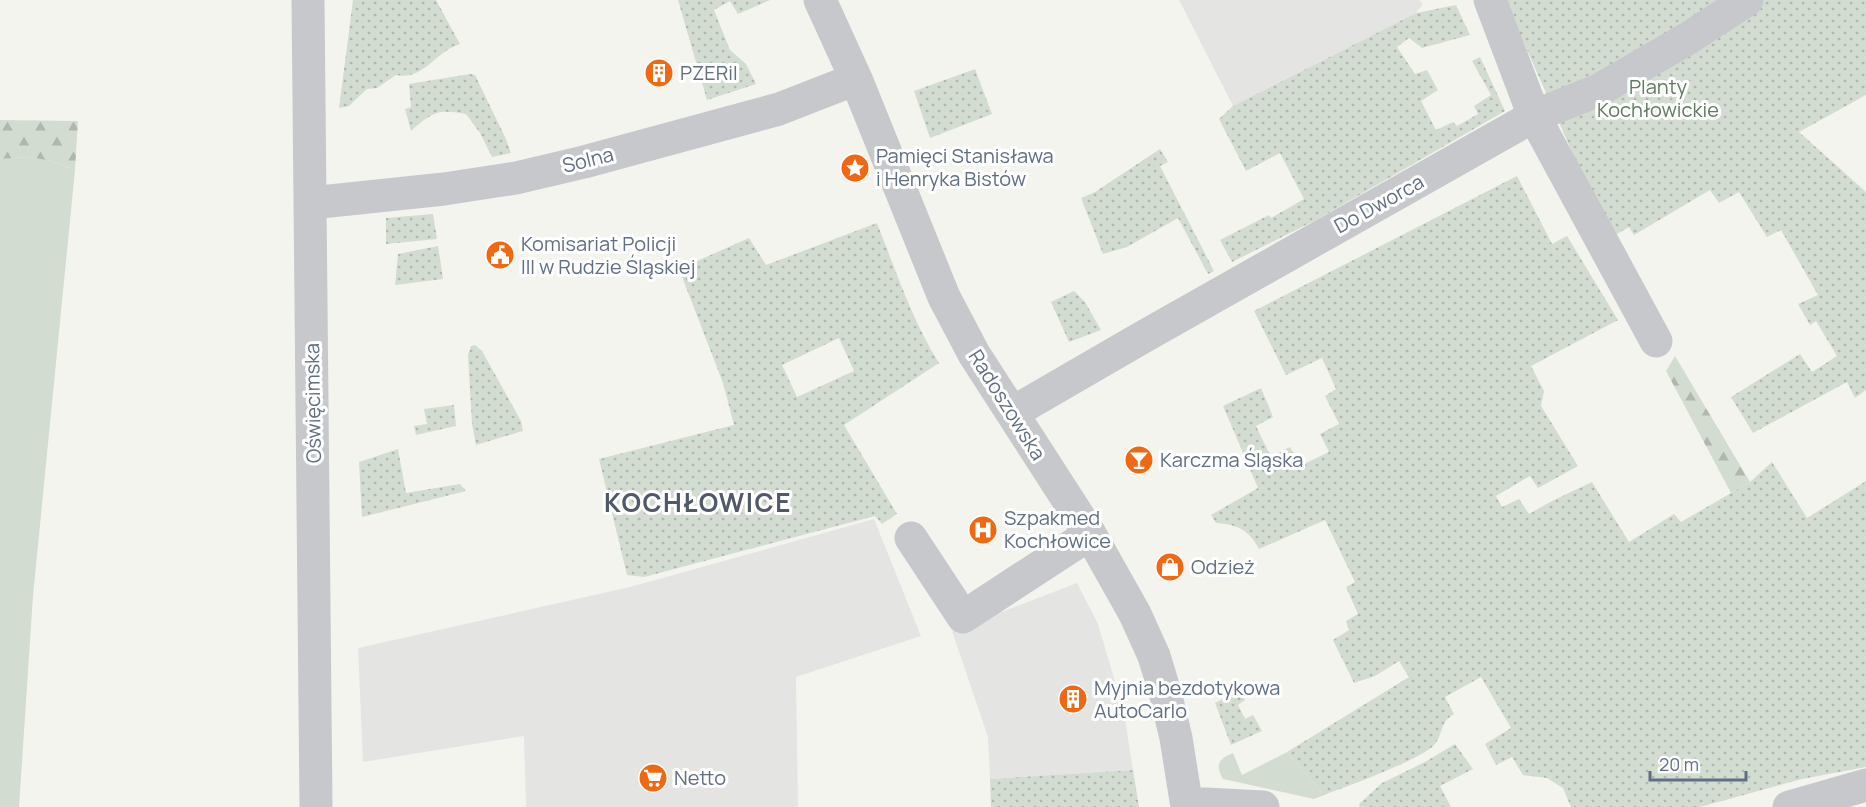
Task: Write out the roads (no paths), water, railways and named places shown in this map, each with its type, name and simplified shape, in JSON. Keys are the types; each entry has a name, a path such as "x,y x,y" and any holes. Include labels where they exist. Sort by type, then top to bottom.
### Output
{"street":[{"name":"Oświęcimska","path":"308,0 316,807"},
{"name":"Radoszowska","path":"820,0 856,79 944,297 974,354 1090,534 1136,614 1154,656 1176,738 1187,805"},
{"path":"1490,0 1534,117 1656,341"},
{"name":"Do Dworca","path":"1012,413 1534,117 1599,90 1687,39 1747,0"},
{"name":"Solna","path":"311,203 455,187 584,162 779,109 856,79"},
{"path":"911,538 963,617 1090,534"},
{"path":"1790,807 1866,785"},
{"path":"1187,805 1263,807"}],"place":[{"name":"PZERiI","path":"659,73"},
{"name":"Pamięci Stanisława i Henryka Bistów","path":"855,168"},
{"name":"Komisariat Policji III w Rudzie Śląskiej","path":"500,255"},
{"name":"Karczma Śląska","path":"1139,460"},
{"name":"Szpakmed Kochłowice","path":"983,530"},
{"name":"Odzież","path":"1170,567"},
{"name":"Myjnia bezdotykowa AutoCarlo","path":"1073,699"},
{"name":"Netto","path":"653,778"}],"district":[{"name":"KOCHŁOWICE","path":"698,503"}],"park label":[{"name":"Planty Kochłowickie","path":"1658,98"}]}
